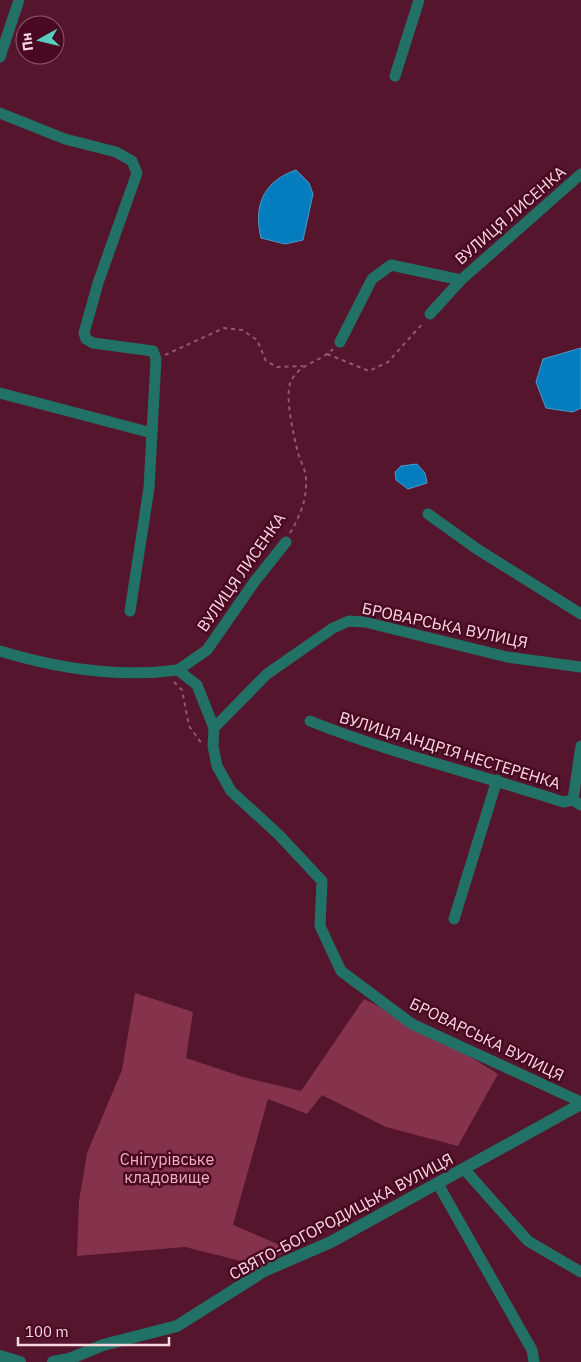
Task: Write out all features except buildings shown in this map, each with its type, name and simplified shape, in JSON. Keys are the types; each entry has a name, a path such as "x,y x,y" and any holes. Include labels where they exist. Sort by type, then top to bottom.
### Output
{"street":[{"path":"0,57 19,0"},
{"path":"395,76 419,0"},
{"path":"0,113 65,139 116,152 132,162 137,173 98,283 84,334 86,339 93,343 153,351 156,359 149,488 130,611"},
{"name":"ВУЛИЦЯ ЛИСЕНКА","path":"430,314 461,280 581,174"},
{"name":"ВУЛИЦЯ ЛИСЕНКА","path":"340,342 372,279 390,265 461,280"},
{"path":"0,393 152,433"},
{"path":"428,514 477,549 581,614"},
{"name":"ВУЛИЦЯ ЛИСЕНКА","path":"178,670 207,650 255,581 286,542"},
{"name":"БРОВАРСЬКА ВУЛИЦЯ","path":"581,667 508,657 365,622 349,621 333,628 267,674 214,728 213,746 217,766 231,791 279,835 322,881 320,926 341,971 412,1024 581,1103"},
{"path":"0,651 37,662 119,675 178,670 197,685 214,728"},
{"name":"ВУЛИЦЯ АНДРІЯ НЕСТЕРЕНКА","path":"310,721 360,741 497,780 563,802 577,802"},
{"path":"577,802 581,746"},
{"path":"454,918 497,780"},
{"name":"СВЯТО-БОГОРОДИЦЬКА ВУЛИЦЯ","path":"53,1362 69,1359 103,1346 178,1326 264,1271 331,1242 465,1170 581,1103"},
{"path":"465,1170 528,1241 581,1272"},
{"path":"438,1184 532,1350 534,1362"},
{"path":"0,1356 20,1362"}],"path":[{"path":"326,354 369,371 388,362 430,314"},
{"path":"156,359 224,328 242,330 257,340 266,362 277,367 303,366 316,362 340,342"},
{"name":"ВУЛИЦЯ ЛИСЕНКА","path":"286,542 303,510 306,477 298,453 289,397 291,381 303,366"},
{"path":"164,672 182,690 189,726 206,750"}],"green space":[{"name":"Снігурівське кладовище","path":"135,993 193,1012 186,1058 243,1077 301,1091 364,999 434,1034 498,1074 458,1146 386,1127 322,1095 307,1114 268,1099 233,1225 289,1249 261,1266 185,1247 77,1256 79,1201 87,1153 122,1070"}],"water":[{"path":"296,170 309,183 313,194 303,240 285,244 261,238 259,215 260,205 264,196 276,181"},
{"path":"581,348 581,408 573,412 546,408 536,382 543,359"},
{"path":"417,464 425,473 427,483 408,489 396,480 395,472 401,466"}]}
